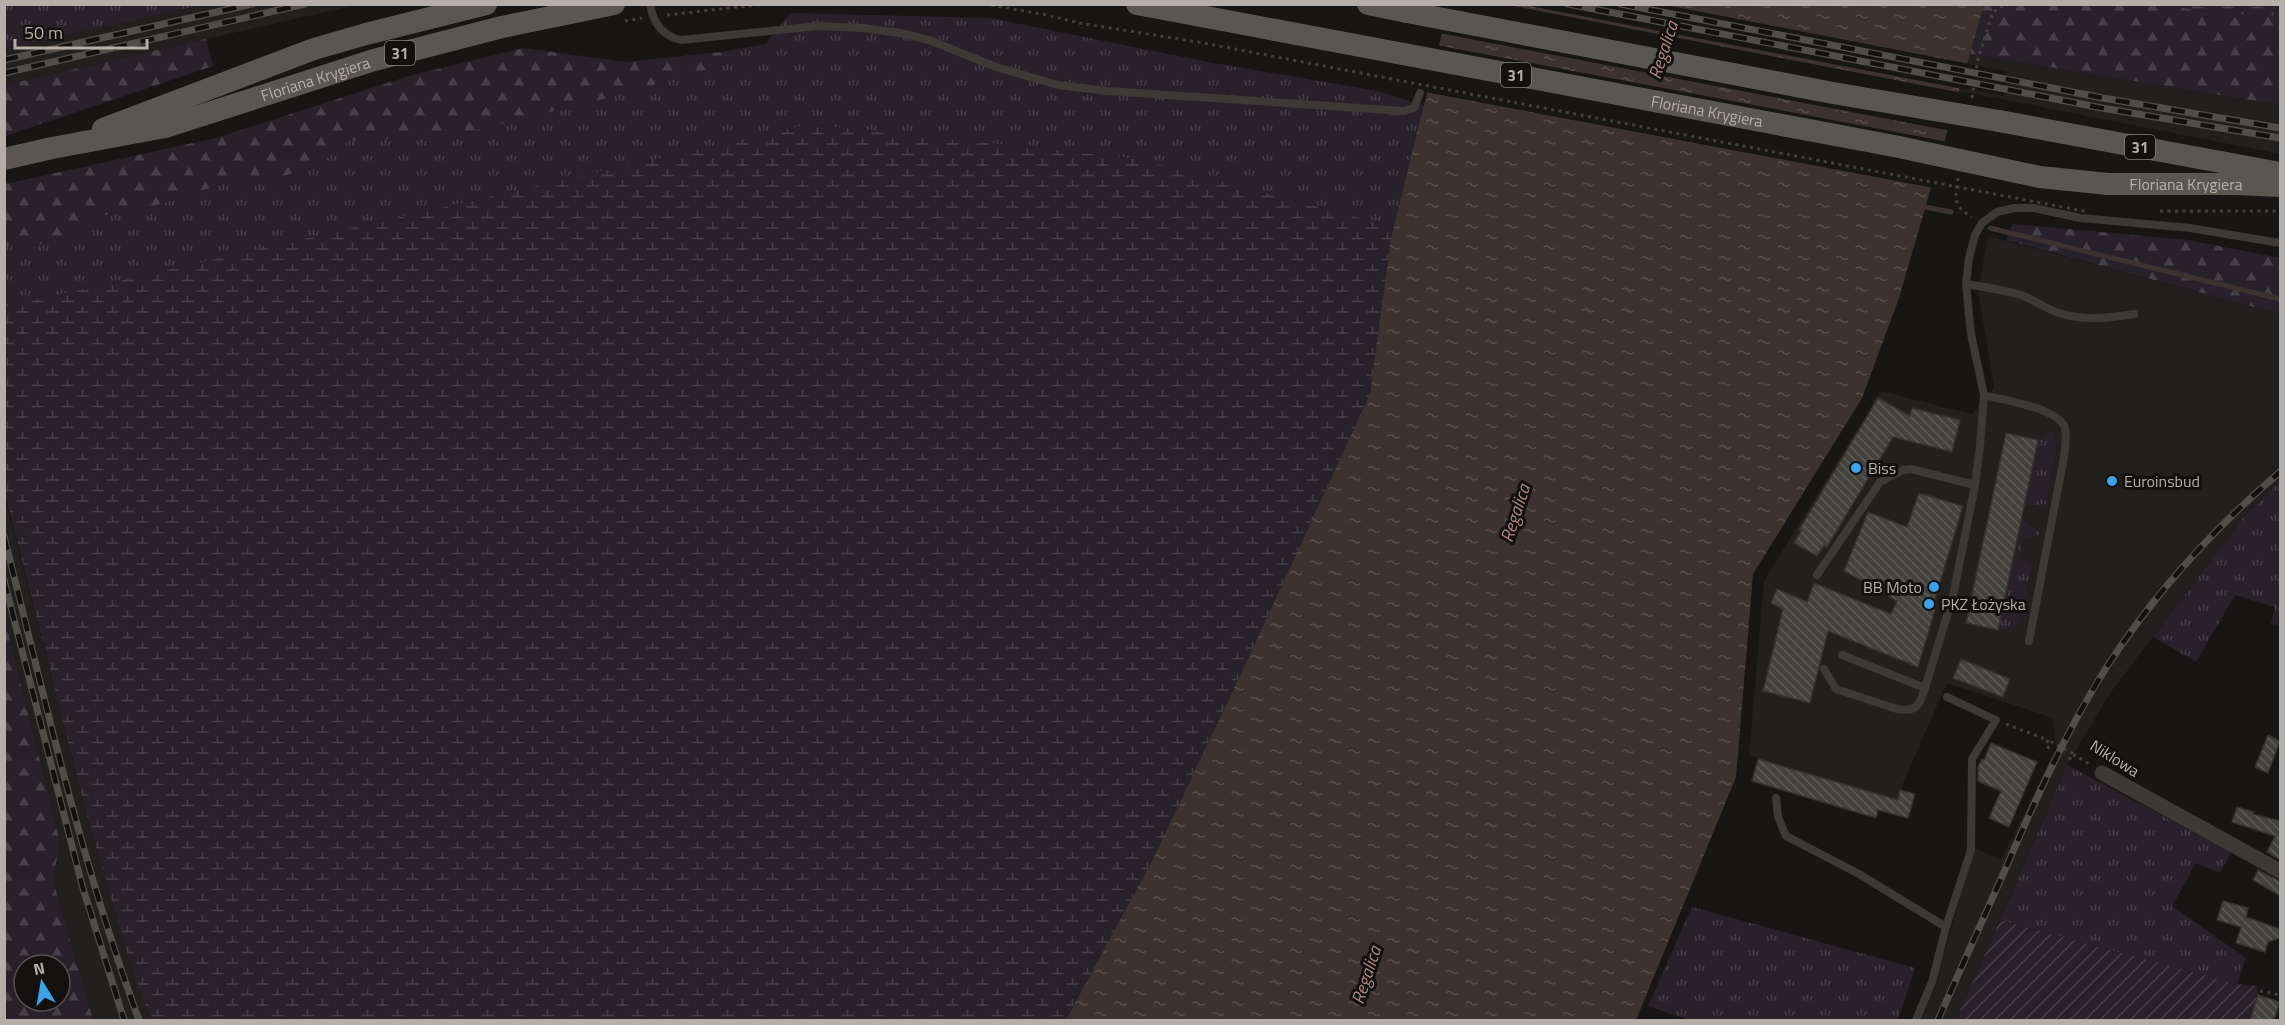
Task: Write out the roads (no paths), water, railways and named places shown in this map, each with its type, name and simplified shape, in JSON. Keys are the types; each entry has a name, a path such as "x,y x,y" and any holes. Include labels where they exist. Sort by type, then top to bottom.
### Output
{"main road":[{"name":"Floriana Krygiera","path":"52,148 320,47 486,4"},
{"name":"Floriana Krygiera","path":"1137,4 1883,144 2040,177 2108,184 2280,186"},
{"name":"Floriana Krygiera","path":"1368,4 1833,93 2000,121 2280,173"},
{"name":"Floriana Krygiera","path":"4,159 165,127 386,56 523,22 616,13"}],"street":[{"name":"Niklowa","path":"2102,773 2280,871"}],"lane":[{"path":"650,4 652,17 664,34 681,40 818,26 863,28 929,40 1023,76 1058,85 1107,91 1404,111 1414,108 1420,93"},
{"path":"1824,669 1836,689 1897,710 1907,711 1920,704 1953,596 1975,485 1984,395 1971,334 1966,284 1975,235 1982,223 1997,212 2013,208 2034,208 2080,218 2190,228 2280,243"},
{"path":"1966,284 2003,290 2031,299 2060,313 2074,316 2096,318 2134,314"},
{"path":"1984,395 2047,412 2061,421 2065,427 2064,457 2029,641"},
{"path":"1817,575 1880,482 1911,469 1975,485"},
{"path":"1842,656 1925,688"},
{"path":"1916,1020 1932,982 1946,927 1971,850 1972,759 1996,720 1947,697"},
{"path":"1776,798 1778,816 1786,836 1859,874 1946,927"}],"water":[{"name":"Regalica","path":"1449,5 1984,5 1899,298 1862,398 1753,574 1736,777 1636,1020 1066,1020 1153,859 1370,394 1391,238"}],"waterway":[{"path":"1920,206 1951,212"},
{"path":"1990,228 2280,299"}],"railway":[{"path":"4,60 252,4"},
{"path":"4,73 305,4"},
{"path":"1568,4 2102,108 2280,138"},
{"path":"1621,4 2103,98 2280,128"},
{"path":"1938,1020 2041,788 2078,715 2106,668 2164,588 2231,516 2280,472"},
{"path":"4,536 82,841 118,961 139,1020"},
{"path":"4,580 82,885 124,1020"}],"place":[{"name":"Biss","path":"1856,468"},
{"name":"Euroinsbud","path":"2112,481"},
{"name":"BB Moto","path":"1934,587"},
{"name":"PKZ Łożyska","path":"1929,604"}]}
